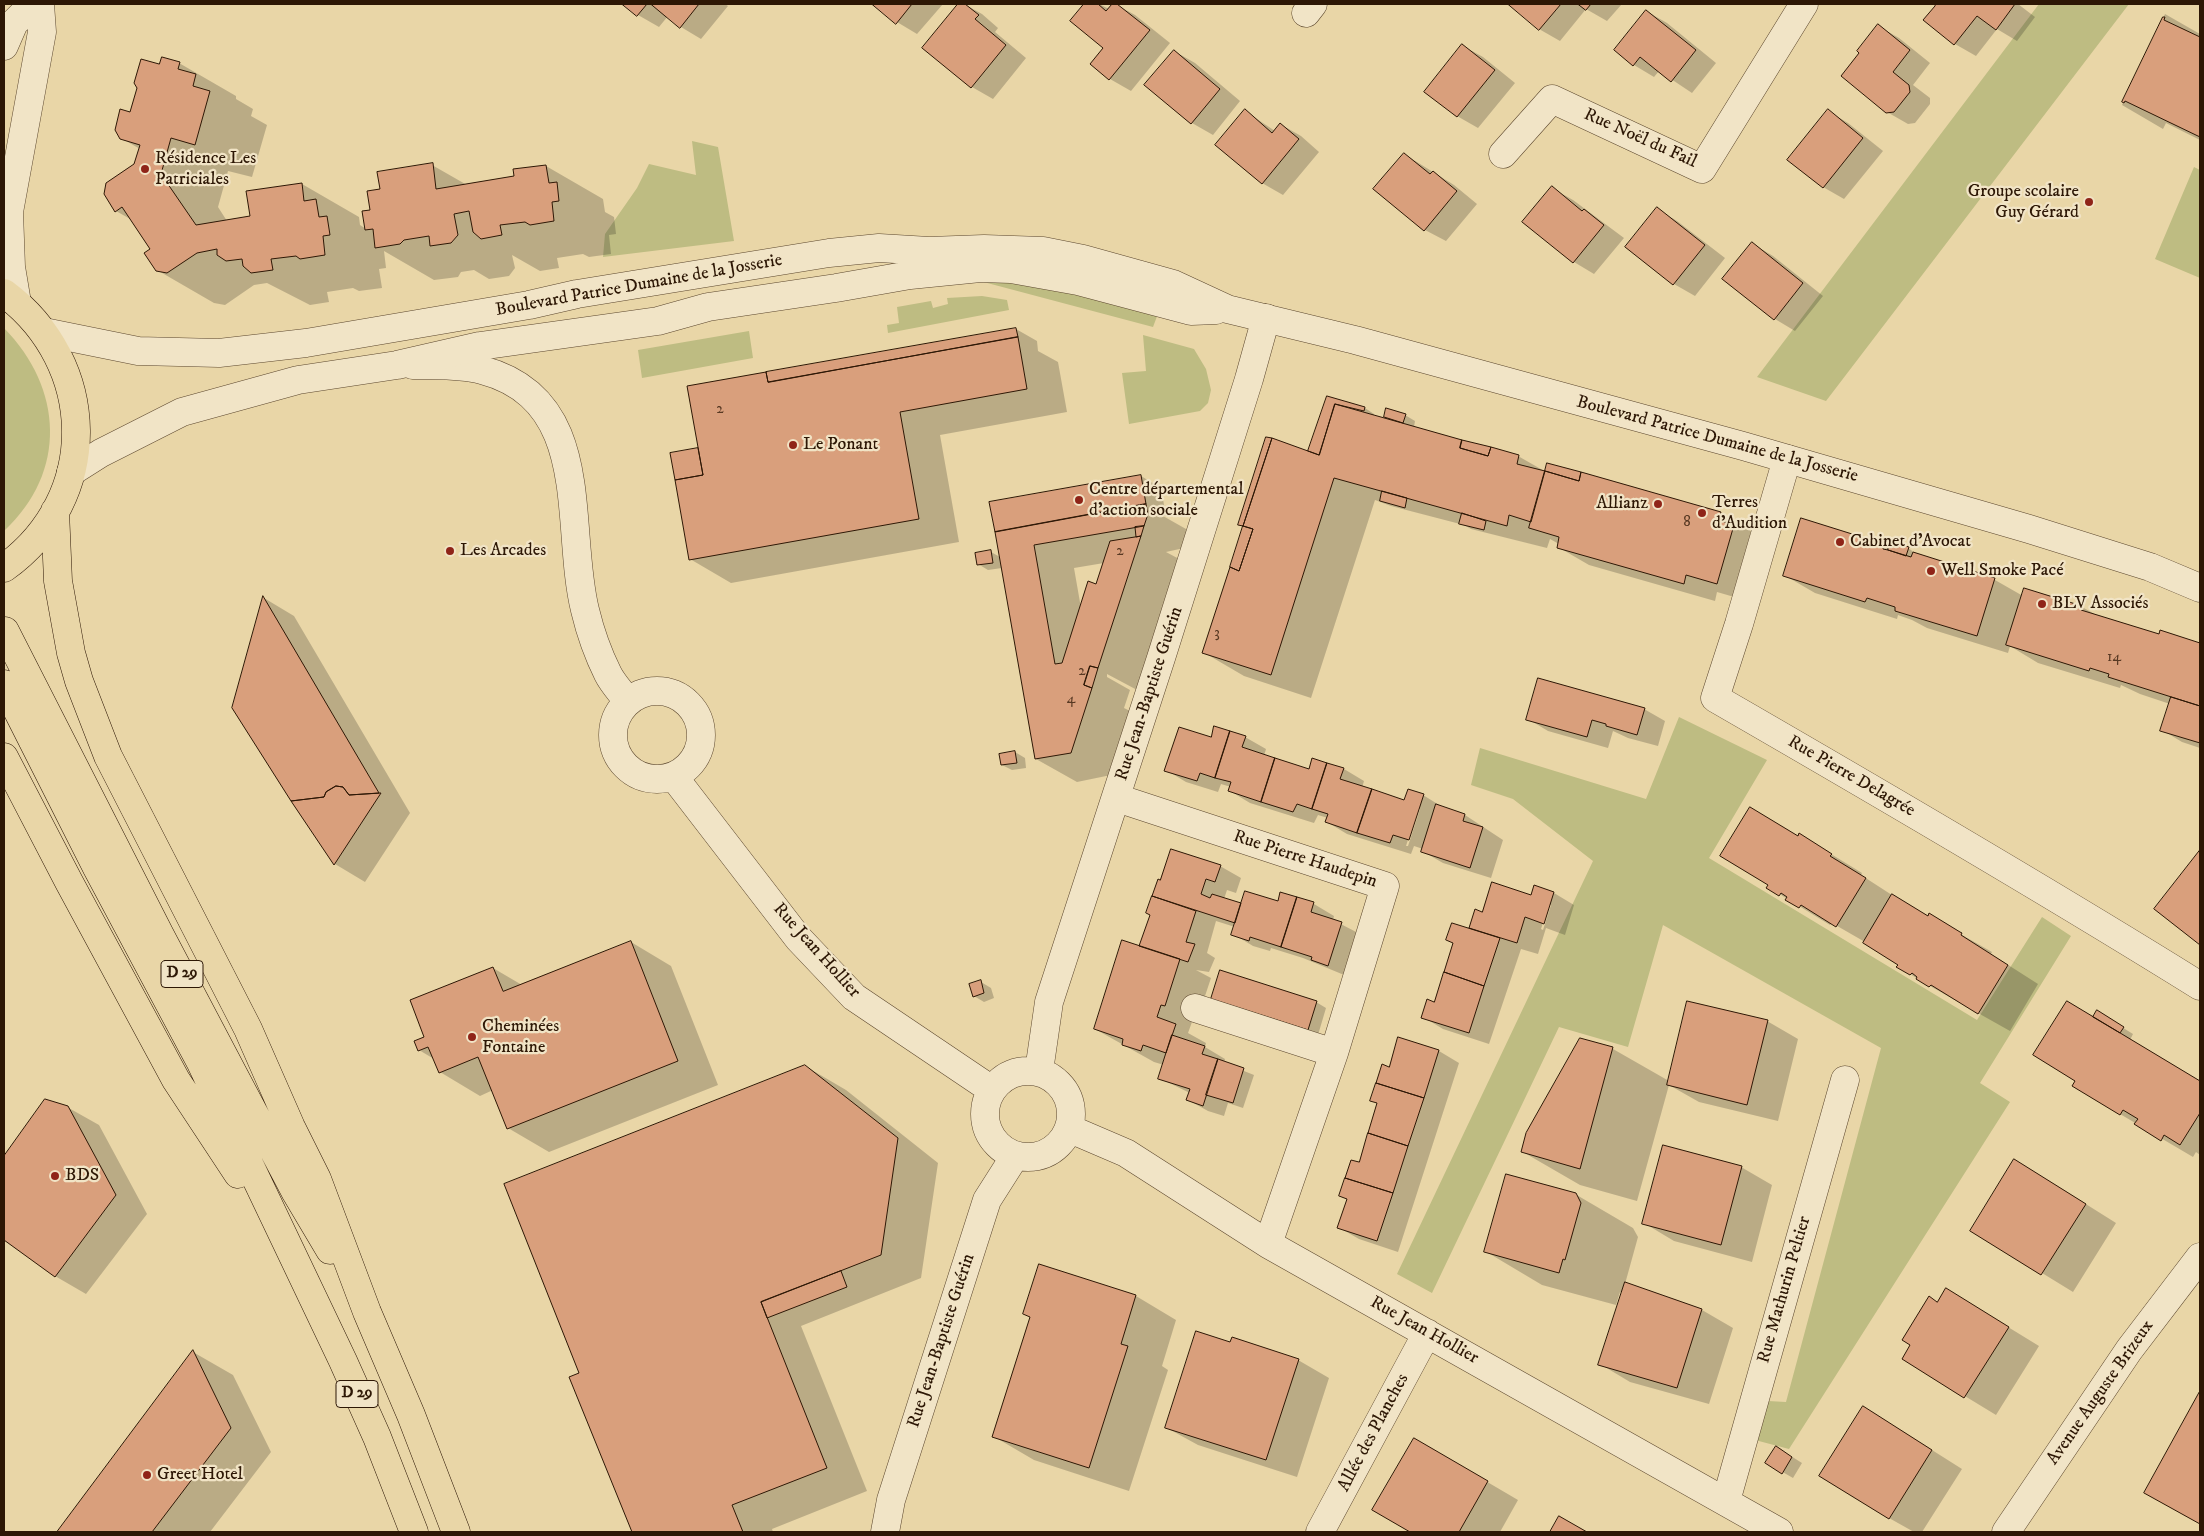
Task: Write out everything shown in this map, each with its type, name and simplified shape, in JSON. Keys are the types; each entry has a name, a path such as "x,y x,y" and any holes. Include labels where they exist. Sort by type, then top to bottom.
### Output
{"main road":[{"path":"4,568 36,539 55,511 71,472 76,432 73,399 67,375 57,353 44,332 10,298"},
{"path":"55,511 58,581 71,652 79,681 108,756 248,1029 317,1179 367,1312"},
{"name":"D 29","path":"5,631 155,924 296,1191 367,1312 411,1415 456,1532"},
{"name":"D 29","path":"4,684 97,868 201,1063 377,1437 414,1532"},
{"path":"4,757 176,1080 293,1258"}],"street":[{"path":"4,46 14,23 33,4"},
{"path":"10,298 9,212 42,32 40,4"},
{"name":"Rue Noël du Fail","path":"1503,154 1552,99 1702,169 1804,4"},
{"name":"Boulevard Patrice Dumaine de la Josserie","path":"44,332 138,351 220,352 306,343 529,305 586,293 829,253 879,248 929,251 984,249 1044,251 1083,259 1173,284 1227,309 1364,343 1787,459 2029,529 2150,567 2200,588"},
{"name":"Boulevard Patrice Dumaine de la Josserie","path":"71,472 101,453 182,412 298,380 397,365 472,348 658,321 708,307 910,275 980,268 1011,269 1043,273 1191,311 1227,309"},
{"name":"Rue Jean-Baptiste Guérin","path":"1039,1070 1049,1002 1117,798 1249,379 1266,318"},
{"path":"397,365 445,366 481,370 512,383 530,396 547,415 560,435 570,478 574,507 576,550 584,609 609,676 628,702"},
{"name":"Rue Pierre Delagrée","path":"1787,459 1742,615 1715,698 2078,910 2200,986"},
{"path":"662,691 680,696 697,714 702,738 693,761 674,776 654,779 634,773 619,758 613,739 616,719 628,702 644,693 662,691"},
{"name":"Rue Jean Hollier","path":"674,776 798,938 854,997 992,1090"},
{"name":"Rue Pierre Haudepin","path":"1117,798 1385,886 1334,1052 1268,1244"},
{"path":"1195,1008 1334,1052"},
{"path":"1039,1070 1060,1083 1072,1104 1070,1129 1057,1147 1038,1157 1015,1156 998,1146 987,1128 985,1109 992,1090 1012,1073 1039,1070"},
{"name":"Rue Mathurin Peltier","path":"1726,1501 1845,1080"},
{"name":"Rue Jean Hollier","path":"1070,1129 1126,1153 1268,1244 1779,1532"},
{"name":"Rue Jean-Baptiste Guérin","path":"885,1532 892,1500 987,1200 1015,1156"},
{"name":"Avenue Auguste Brizeux","path":"2006,1532 2129,1350 2200,1257"},
{"name":"Allée des Planches","path":"1320,1532 1428,1333"}],"shaded area":[{"path":"2039,4 2129,4 1826,401 1757,377"},
{"path":"692,141 718,147 734,241 603,257 605,234 637,188 649,164 696,175"},
{"path":"2194,167 2200,170 2200,278 2155,259"},
{"path":"1013,278 1159,311 1153,327 976,280"},
{"path":"982,296 1007,300 1009,310 888,333 887,325 899,323 897,307 931,301 933,308 948,304 947,298"},
{"path":"4,328 24,352 38,377 47,403 50,430 48,457 39,483 25,508 4,531"},
{"path":"749,331 753,358 642,378 638,350"},
{"path":"1143,335 1194,349 1206,369 1211,390 1208,403 1200,411 1129,424 1122,373 1146,371"},
{"path":"1679,717 1767,760 1709,858 1977,1020 2042,917 2071,936 1980,1083 2010,1102 1789,1449 1755,1440 1768,1401 1786,1402 1881,1048 1663,925 1628,1047 1559,1027 1432,1293 1397,1274 1593,861 1513,799 1471,785 1480,748 1646,799"}],"building":[{"path":"622,4 647,4 637,16"},
{"path":"651,4 699,4 680,28"},
{"path":"872,4 912,4 896,24"},
{"path":"958,4 965,4 979,15 975,19 1006,45 971,88 922,48"},
{"path":"1084,4 1098,4 1106,11 1112,4 1117,4 1150,30 1109,80 1090,64 1103,48 1070,21"},
{"path":"1508,4 1561,4 1539,30"},
{"path":"1578,4 1591,4 1586,10"},
{"path":"1934,4 2015,4 1996,30 1977,16 1954,45 1923,20 1935,6"},
{"path":"1646,10 1696,50 1671,82 1640,57 1633,66 1614,50"},
{"path":"2163,17 2165,17 2164,20 2200,37 2200,137 2125,101 2124,103 2122,102"},
{"path":"1878,24 1910,50 1893,72 1909,85 1910,92 1894,112 1886,113 1841,76"},
{"path":"1462,44 1495,70 1457,117 1424,92"},
{"path":"1174,50 1220,89 1191,124 1144,85"},
{"name":"Résidence Les Patriciales","path":"162,57 180,62 178,69 196,74 193,86 210,91 195,145 171,138 161,174 196,225 250,216 246,191 302,183 304,201 316,199 319,217 327,216 330,235 323,236 325,255 300,259 296,256 271,259 273,270 251,273 243,266 242,259 226,261 217,255 217,249 197,253 167,273 156,271 144,253 150,249 122,207 115,212 104,194 106,183 134,164 140,145 120,139 115,130 120,109 130,112 137,88 134,83 141,59 159,64"},
{"path":"1245,109 1272,133 1280,123 1299,139 1262,184 1215,145"},
{"path":"1828,109 1863,138 1823,188 1787,160"},
{"path":"1404,153 1430,174 1433,171 1457,191 1424,231 1373,189"},
{"path":"433,163 436,189 514,176 513,169 546,165 549,183 557,182 559,201 552,202 554,221 530,225 525,222 500,225 502,235 481,239 473,232 469,211 454,214 458,235 451,243 430,246 429,236 404,240 400,244 375,248 373,229 365,230 362,211 370,210 367,191 380,189 377,172"},
{"path":"1552,186 1582,211 1584,209 1604,225 1573,263 1522,222"},
{"path":"1657,207 1705,245 1673,285 1625,247"},
{"path":"1752,242 1803,283 1774,320 1722,279"},
{"path":"1016,328 1018,337 768,382 766,372"},
{"path":"1018,337 1027,389 900,412 919,519 689,560 675,480 703,475 687,386 766,372 768,382"},
{"path":"1327,396 1365,407 1364,411 1335,404 1319,455 1308,451"},
{"path":"1335,404 1462,440 1460,448 1488,456 1491,447 1519,455 1517,464 1545,471 1531,522 1509,515 1507,526 1334,478 1271,675 1202,653 1230,567 1239,571 1253,529 1243,526 1272,438 1319,455"},
{"path":"1386,408 1406,414 1403,423 1384,417"},
{"path":"1266,437 1272,438 1243,526 1238,525"},
{"path":"1462,440 1491,447 1488,456 1460,448"},
{"path":"698,448 703,475 675,480 670,453"},
{"path":"1547,463 1581,472 1579,481 1545,471"},
{"path":"1545,471 1579,481 1581,472 1721,512 1718,520 1734,525 1717,584 1686,575 1684,584 1557,548 1559,537 1529,528"},
{"path":"1141,475 1146,504 995,532 989,502"},
{"path":"1382,491 1407,498 1405,508 1380,501"},
{"path":"1146,504 1148,514 1144,526 1034,545 1055,664 1062,663 1088,581 1096,584 1110,541 1141,536 1098,668 1090,666 1084,685 1092,688 1071,753 1035,759 995,532"},
{"path":"1462,513 1486,521 1484,530 1459,524"},
{"path":"1801,518 1884,544 1883,549 1911,557 1913,552 1995,578 1977,636 1895,611 1895,607 1867,598 1865,602 1783,576"},
{"path":"1144,526 1141,536 1136,537 1135,527"},
{"path":"1243,526 1253,529 1239,571 1230,567"},
{"path":"1890,541 1909,547 1906,556 1888,550"},
{"path":"991,550 993,563 977,565 975,553"},
{"path":"2024,588 2082,606 2081,610 2159,634 2160,630 2200,643 2200,706 2108,677 2109,674 2090,668 2089,671 2006,645"},
{"path":"263,596 379,793 349,795 343,787 336,786 326,792 324,797 291,801 232,708"},
{"path":"1090,666 1098,668 1092,688 1084,685"},
{"path":"1538,678 1645,708 1637,735 1592,720 1587,737 1526,720"},
{"path":"2171,697 2200,706 2200,743 2160,731"},
{"path":"1214,726 1230,731 1215,778 1200,773 1197,781 1164,771 1179,727 1211,737"},
{"path":"1230,731 1246,736 1242,747 1275,758 1261,802 1228,791 1231,782 1215,778"},
{"path":"1015,751 1017,763 1001,765 999,754"},
{"path":"1275,758 1309,769 1312,758 1327,763 1312,809 1297,804 1293,812 1261,802"},
{"path":"1327,763 1344,768 1340,779 1372,789 1357,833 1325,822 1328,814 1312,809"},
{"path":"336,786 343,787 349,795 381,793 334,865 291,801 324,797 326,792"},
{"path":"1372,789 1404,800 1408,789 1424,794 1409,840 1393,835 1390,843 1357,833"},
{"path":"1436,804 1465,814 1463,821 1483,827 1470,868 1421,852"},
{"path":"1750,807 1798,836 1799,833 1832,854 1830,856 1866,878 1836,927 1801,905 1799,908 1785,900 1787,897 1781,893 1779,896 1766,888 1768,885 1720,856"},
{"path":"1171,849 1221,865 1215,882 1206,879 1201,894 1210,898 1212,894 1241,903 1235,923 1152,896"},
{"path":"2200,850 2200,945 2154,909"},
{"path":"1492,882 1531,895 1534,885 1554,892 1544,924 1525,917 1517,943 1469,928 1475,909 1482,912"},
{"path":"1245,891 1278,901 1280,892 1297,897 1281,947 1250,937 1249,941 1231,935"},
{"path":"1892,894 1928,916 1929,913 1962,933 1961,935 2008,965 1978,1014 1931,985 1929,987 1916,979 1917,977 1912,973 1910,975 1896,967 1898,965 1863,943"},
{"path":"1152,896 1196,911 1186,942 1195,944 1188,962 1139,946 1150,915 1146,913"},
{"path":"1297,897 1314,902 1311,912 1342,922 1328,966 1311,960 1312,957 1281,947"},
{"path":"1452,923 1500,938 1484,986 1444,972 1453,943 1446,940"},
{"path":"1122,940 1180,959 1165,1006 1161,1005 1157,1017 1176,1024 1166,1053 1143,1045 1141,1051 1122,1045 1123,1039 1094,1029"},
{"path":"631,941 678,1061 507,1129 478,1057 439,1073 428,1047 418,1051 414,1041 424,1037 410,1000 493,967 503,991"},
{"path":"1220,970 1317,1001 1308,1030 1211,999"},
{"path":"1444,972 1484,986 1469,1033 1421,1018 1427,999 1434,1002"},
{"path":"981,980 984,993 973,997 969,984"},
{"path":"1687,1001 1768,1020 1747,1105 1667,1085"},
{"path":"2067,1001 2200,1081 2200,1113 2180,1145 2164,1135 2161,1141 2134,1124 2138,1119 2123,1110 2120,1115 2072,1086 2075,1081 2033,1055"},
{"path":"2097,1010 2124,1027 2120,1033 2093,1017"},
{"path":"1172,1035 1205,1046 1202,1054 1218,1059 1203,1106 1186,1100 1190,1089 1158,1079"},
{"path":"1398,1037 1439,1050 1424,1098 1376,1083 1382,1064 1389,1067"},
{"path":"1580,1038 1613,1047 1580,1169 1521,1152 1526,1133"},
{"path":"1218,1059 1244,1068 1233,1103 1206,1095"},
{"path":"805,1065 898,1138 881,1255 761,1302 827,1468 732,1505 743,1532 632,1532 569,1377 579,1373 504,1184"},
{"path":"1376,1083 1424,1098 1408,1146 1368,1133 1377,1103 1370,1101"},
{"name":"BDS","path":"45,1099 68,1106 116,1195 55,1277 4,1240 4,1156"},
{"path":"1368,1133 1408,1146 1393,1193 1345,1178 1351,1160 1359,1162"},
{"path":"1663,1145 1742,1166 1721,1245 1642,1224"},
{"path":"2014,1159 2086,1204 2041,1275 1970,1231"},
{"path":"1506,1174 1576,1193 1581,1203 1565,1260 1563,1259 1559,1273 1484,1252"},
{"path":"1345,1178 1393,1193 1377,1241 1337,1228 1347,1199 1339,1196"},
{"path":"1039,1264 1136,1295 1121,1344 1128,1346 1089,1468 992,1437 1030,1317 1023,1314"},
{"path":"841,1271 847,1287 767,1318 761,1302"},
{"path":"1625,1282 1702,1309 1677,1388 1598,1365"},
{"path":"1946,1288 2009,1327 1964,1398 1902,1359 1910,1345 1902,1340 1929,1296 1937,1302"},
{"path":"1196,1331 1230,1342 1232,1337 1299,1359 1266,1460 1165,1428"},
{"name":"Greet Hotel","path":"193,1350 231,1428 152,1532 57,1532"},
{"path":"2200,1391 2200,1524 2144,1493"},
{"path":"1863,1406 1932,1450 1889,1519 1819,1476"},
{"path":"1414,1438 1488,1481 1459,1532 1410,1532 1372,1510"},
{"path":"1776,1446 1792,1457 1782,1474 1765,1463"},
{"path":"1559,1516 1587,1532 1550,1532"}],"place":[{"name":"Résidence Les Patriciales","path":"145,169"},
{"name":"Groupe scolaire Guy Gérard","path":"2089,202"},
{"name":"Le Ponant","path":"793,445"},
{"name":"Centre départemental d'action sociale","path":"1079,500"},
{"name":"Allianz","path":"1658,504"},
{"name":"Terres d'Audition","path":"1702,513"},
{"name":"Cabinet d'Avocat","path":"1840,542"},
{"name":"Les Arcades","path":"450,551"},
{"name":"Well Smoke Pacé","path":"1931,571"},
{"name":"BLV Associés","path":"2042,604"},
{"name":"Cheminées Fontaine","path":"472,1037"},
{"name":"BDS","path":"55,1176"},
{"name":"Greet Hotel","path":"147,1475"}]}
